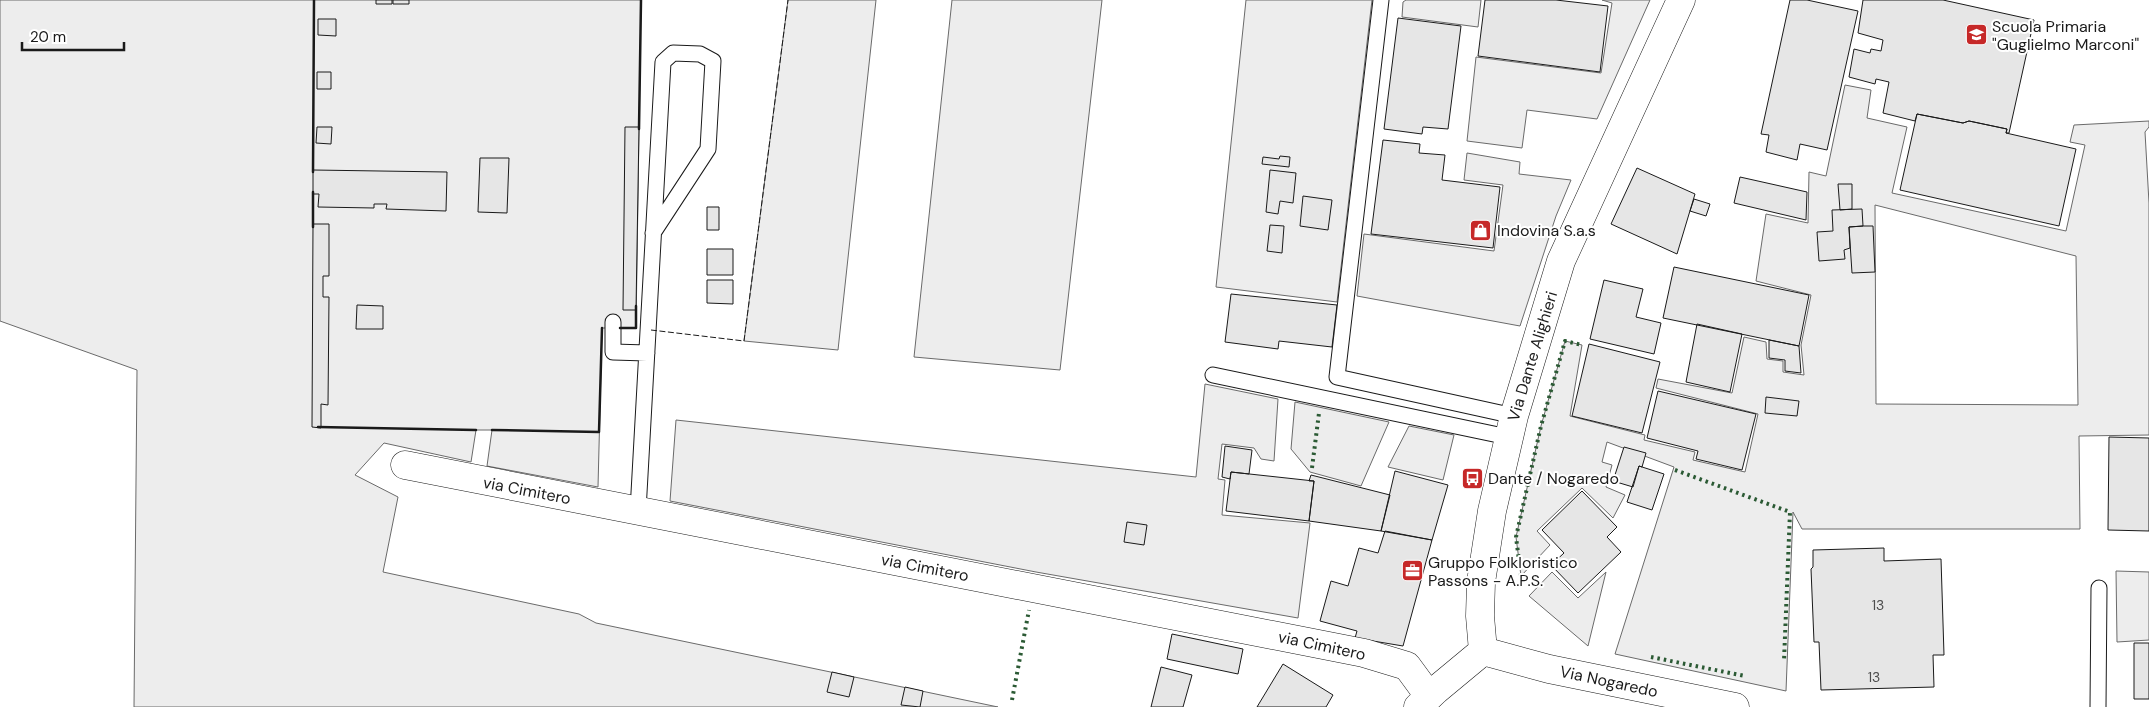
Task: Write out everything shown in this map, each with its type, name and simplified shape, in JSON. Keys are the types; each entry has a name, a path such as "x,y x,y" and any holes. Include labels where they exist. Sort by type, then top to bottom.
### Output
{"street":[{"name":"Via Dante Alighieri","path":"1483,650 1480,616 1481,582 1492,511 1511,426 1561,261 1681,0"},
{"name":"via Cimitero","path":"405,465 1364,653 1407,666 1423,701"},
{"path":"1423,701 1483,650"},
{"name":"Via Nogaredo","path":"1483,650 1549,669 1735,707"}],"lane":[{"path":"1381,0 1338,377 1511,426"},
{"path":"638,511 653,233 663,62 673,53 700,54 712,61 708,149 653,233"},
{"path":"613,322 613,352 647,352"},
{"path":"1213,375 1511,426"},
{"path":"2098,707 2099,588"}],"shaded area":[{"path":"0,0 641,0 636,328 602,328 598,487 487,466 492,430 476,430 471,462 384,443 355,475 398,497 383,572 579,614 596,623 998,707 134,707 137,370 0,321"},
{"path":"788,0 876,0 838,350 744,341"},
{"path":"952,0 1102,0 1060,370 914,357"},
{"path":"1246,0 1372,0 1337,302 1216,287"},
{"path":"1406,0 1481,0 1478,27 1402,17 1403,2"},
{"path":"1602,0 1650,0 1597,119 1527,110 1522,148 1467,141 1476,57 1601,73 1612,3"},
{"path":"1845,85 1871,90 1867,118 1907,127 1892,193 2066,231 2085,145 2070,142 2074,125 2149,121 2149,127 2145,132 2149,203 2149,435 2079,436 2080,529 1802,529 1793,512 1786,691 1615,654 1674,467 1607,442 1602,462 1612,465 1606,487 1625,495 1613,518 1582,488 1537,531 1550,545 1521,576 1516,537 1541,426 1565,341 1582,345 1570,416 1645,435 1644,440 1695,452 1693,460 1745,472 1758,414 1656,388 1658,379 1732,393 1744,337 1766,342 1767,359 1783,361 1783,372 1804,375 1801,345 1811,295 1756,281 1766,214 1808,223 1809,172 1826,176","holes":["1875,205 2076,256 2078,405 1876,404"]},
{"path":"1467,153 1520,162 1519,174 1571,180 1556,216 1520,326 1357,296 1364,234 1494,251 1503,185 1464,180"},
{"path":"1205,384 1278,399 1274,461 1261,459 1254,448 1222,444 1218,479 1225,480 1222,515 1310,523 1298,618 1036,572 670,501 676,420 1196,477"},
{"path":"1295,402 1389,422 1361,486 1310,472 1291,449"},
{"path":"1409,426 1454,435 1443,480 1388,467"},
{"path":"2116,571 2149,572 2149,640 2117,642"},
{"path":"1552,572 1578,598 1606,572 1588,646 1529,596"}],"building":[{"path":"376,0 392,0 392,4 376,4"},
{"path":"393,0 409,0 409,4 393,4"},
{"path":"1485,0 1556,0 1608,6 1600,72 1478,56"},
{"path":"1790,0 1807,0 1858,11 1827,150 1800,144 1797,160 1766,152 1769,135 1761,134"},
{"path":"1863,0 1943,0 2034,20 2009,133 2006,133 2007,129 1969,121 1963,123 1917,114 1915,121 1883,113 1889,82 1876,79 1875,84 1849,77 1854,49 1870,53 1871,49 1881,51 1883,40 1858,33"},
{"path":"1398,18 1461,26 1448,129 1423,127 1422,134 1384,129"},
{"path":"318,19 336,19 336,36 318,35"},
{"path":"317,72 331,72 331,89 317,89"},
{"path":"1917,114 1963,123 1969,121 2007,129 2006,133 2076,149 2059,226 1900,190"},
{"path":"317,127 332,127 331,144 316,143"},
{"path":"625,127 639,127 636,310 623,310"},
{"path":"1383,140 1420,144 1419,153 1445,155 1442,180 1500,187 1493,248 1371,234"},
{"path":"1280,156 1290,157 1289,167 1262,164 1263,157 1279,159"},
{"path":"480,158 509,158 507,213 478,212"},
{"path":"1637,168 1695,194 1677,254 1611,224"},
{"path":"313,170 447,172 446,211 386,209 387,204 374,204 374,208 318,207 319,194 313,194"},
{"path":"1270,170 1296,173 1293,203 1280,201 1278,214 1266,212"},
{"path":"1740,177 1807,192 1806,220 1734,203"},
{"path":"1838,184 1852,184 1852,209 1840,210"},
{"path":"1303,196 1332,200 1328,230 1300,226"},
{"path":"1694,199 1710,204 1706,216 1690,211"},
{"path":"707,207 719,207 719,230 707,230"},
{"path":"1862,209 1863,226 1849,227 1850,248 1844,250 1845,259 1819,261 1817,232 1833,231 1832,210"},
{"path":"313,224 329,224 329,276 323,276 323,297 329,297 328,405 321,404 321,428 312,427"},
{"path":"1270,225 1284,226 1282,253 1267,251"},
{"path":"1873,226 1875,272 1852,273 1849,227"},
{"path":"707,249 733,249 733,275 707,275"},
{"path":"1674,267 1809,295 1799,346 1663,318"},
{"path":"707,280 733,280 733,304 707,303"},
{"path":"1604,280 1643,289 1636,317 1661,323 1654,354 1590,339"},
{"path":"1231,294 1337,305 1332,347 1279,341 1278,349 1225,342"},
{"path":"357,305 383,306 383,329 356,329"},
{"path":"1697,324 1742,334 1730,392 1686,382"},
{"path":"1769,340 1799,346 1801,373 1785,371 1785,360 1769,358"},
{"path":"1589,344 1660,362 1642,433 1572,416"},
{"path":"1658,391 1756,414 1742,470 1696,459 1698,451 1647,438"},
{"path":"1766,397 1799,401 1797,416 1765,413"},
{"path":"2109,437 2149,438 2149,531 2108,530"},
{"path":"1225,446 1252,450 1249,474 1231,472 1230,479 1222,477"},
{"path":"1624,447 1646,453 1642,467 1639,466 1633,487 1613,481"},
{"path":"1639,466 1664,474 1652,510 1627,502"},
{"path":"1395,471 1448,485 1432,540 1381,531"},
{"path":"1231,472 1314,481 1309,521 1226,511"},
{"path":"1311,475 1390,495 1381,531 1309,521 1314,481 1309,481"},
{"path":"1582,491 1617,527 1607,537 1621,552 1578,593 1551,565 1564,553 1542,530"},
{"path":"1127,522 1147,525 1144,545 1124,542"},
{"path":"1385,531 1432,540 1403,646 1355,638 1357,631 1320,621 1331,581 1348,586 1359,548 1378,553"},
{"path":"1884,548 1884,561 1941,559 1944,655 1933,655 1934,687 1821,690 1819,642 1814,642 1811,569 1813,567 1813,550"},
{"path":"1172,634 1243,649 1238,674 1167,659"},
{"path":"2134,643 2149,643 2149,699 2134,699"},
{"path":"1283,664 1333,695 1326,707 1257,707"},
{"path":"1161,667 1192,675 1183,707 1151,707"},
{"path":"832,672 854,677 849,697 827,692"},
{"path":"905,687 923,691 920,707 901,705"}],"hedge":[{"path":"1521,576 1516,537 1541,426 1565,341 1582,345"},
{"path":"1312,468 1319,413"},
{"path":"1675,470 1790,512 1784,661"},
{"path":"1012,700 1029,610"},
{"path":"1651,657 1745,676"}],"fence":[{"path":"651,330 744,341 788,0"}],"wall":[{"path":"313,172 314,0"},
{"path":"639,129 641,0"},
{"path":"313,192 313,227"},
{"path":"620,328 636,328 636,306"},
{"path":"492,430 599,432 602,328"},
{"path":"318,427 476,430"}],"place":[{"name":"Scuola Primaria \"Guglielmo Marconi\"","path":"1976,35"},
{"name":"Indovina S.a.s","path":"1481,230"},
{"name":"Dante / Nogaredo","path":"1472,478"},
{"name":"Gruppo Folkloristico Passons - A.P.S.","path":"1412,571"}]}
